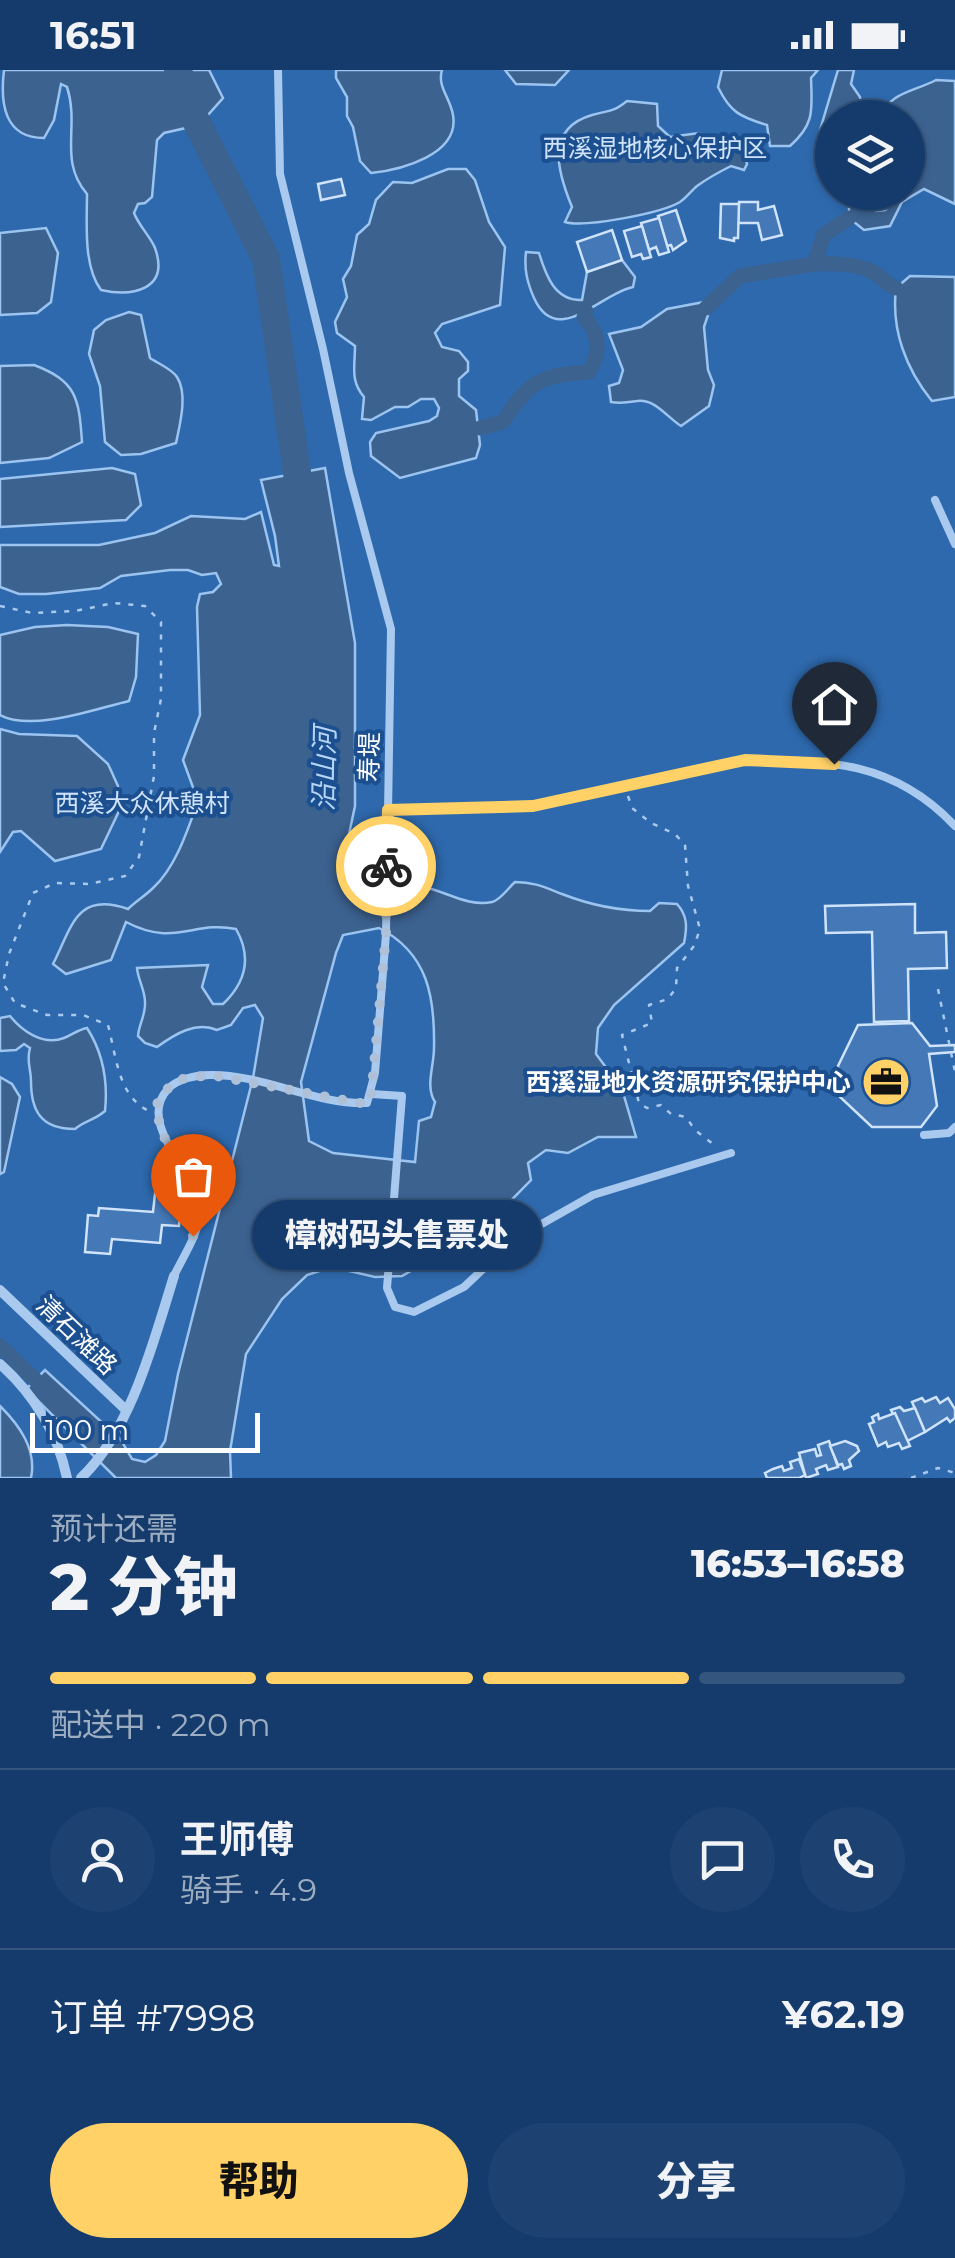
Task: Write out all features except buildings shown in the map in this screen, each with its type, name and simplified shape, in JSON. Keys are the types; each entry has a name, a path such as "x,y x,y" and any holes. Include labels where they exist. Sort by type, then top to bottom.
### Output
{"street":[{"path":"84,1476 135,1394 174,1276"},
{"name":"清石滩路","path":"0,1290 126,1410"},
{"path":"0,1364 46,1420 61,1450 67,1478"}],"lane":[{"name":"寿堤","path":"278,70 280,174 323,348 348,473 391,629 386,934 372,1094"},
{"path":"935,500 955,544"},
{"path":"388,810 533,806 745,760 854,766 892,777 923,794 955,826"},
{"path":"174,1276 200,1218 196,1195 168,1148 157,1104 169,1087 183,1079 210,1075 368,1103 372,1094 402,1096 387,1288 395,1307 414,1312 464,1287 516,1239 593,1196 731,1153"},
{"path":"924,1135 950,1132 955,1127"}],"path":[{"path":"0,606 32,613 114,604 145,606 161,622 162,679 154,733 154,776 139,858 125,876 90,884 54,883 34,893 9,954 3,983 15,1004 48,1015 83,1016 108,1026 124,1086 135,1104 157,1115"},
{"path":"624,786 632,808 674,834 685,846 688,886 700,928 694,946 677,968 676,988 668,999 649,1005 652,1023 622,1035 639,1103 647,1108 661,1105 671,1114 686,1118 695,1130 731,1153"},
{"path":"938,989 955,1072"},
{"path":"911,1478 938,1468 955,1473"}],"green space":[{"path":"0,70 955,70 955,1478 0,1478"}],"water":[{"path":"4,70 209,70 223,98 199,125 164,133 157,140 152,197 138,204 134,213 155,248 158,262 153,282 136,291 101,290 91,269 87,244 87,194 73,169 67,87 61,84 54,120 44,138 31,136 20,132 8,116 3,95"},
{"path":"336,70 442,70 441,82 453,115 453,129 447,141 412,164 371,173 360,161 347,116 347,97 336,78"},
{"path":"505,70 569,70 555,85 516,84"},
{"path":"722,70 818,70 811,78 810,116 804,131 790,146 770,146 767,125 737,112 722,95 718,87"},
{"path":"838,70 854,70 851,84 860,100 829,100"},
{"path":"936,80 955,81 955,204 925,189 925,100 894,100"},
{"path":"627,101 657,104 658,126 670,137 699,133 744,153 744,170 731,166 697,186 680,202 657,211 605,221 565,222 572,207 562,180 561,141 577,122"},
{"path":"448,169 466,169 475,180 489,222 505,247 500,305 442,324 435,333 442,347 459,351 468,362 468,371 459,379 459,396 476,410 480,445 476,458 400,478 371,456 370,442 376,433 429,421 437,416 439,408 434,399 421,399 371,420 362,419 364,397 355,379 355,346 337,333 335,322 347,297 343,279 351,266 357,235 369,224 376,200 393,182 412,183"},
{"path":"849,210 898,210 890,226 864,230 849,218"},
{"path":"46,228 58,253 51,302 37,313 0,315 0,233"},
{"path":"526,252 539,253 553,286 573,299 582,300 587,272 622,260 635,277 633,287 580,314 555,319 534,298 525,264"},
{"path":"910,276 955,277 955,397 932,401 902,348 896,319 896,288"},
{"path":"704,302 708,315 704,327 708,370 714,385 709,406 681,426 649,402 611,402 609,386 619,383 623,370 609,334 641,327 667,309"},
{"path":"129,312 141,315 150,358 177,377 182,409 176,443 141,454 121,455 105,442 100,386 89,354 94,330 106,320"},
{"path":"34,365 59,377 73,393 82,442 49,458 0,463 0,366"},
{"path":"112,468 135,474 141,505 126,520 0,527 0,479"},
{"path":"325,468 355,643 355,806 349,834 350,869 374,883 376,889 386,881 483,903 495,901 515,882 616,909 650,911 659,903 677,904 685,918 685,938 614,1005 598,1028 596,1054 622,1089 636,1137 598,1137 568,1153 546,1150 528,1163 531,1180 482,1230 402,1276 375,1277 332,1267 307,1275 282,1299 246,1354 230,1451 231,1478 116,1478 26,1389 45,1370 121,1440 132,1459 145,1462 156,1455 165,1441 178,1374 253,1078 263,1018 255,1005 243,1008 231,1025 217,1030 186,1030 157,1047 138,1036 145,1002 137,968 208,965 202,987 213,1004 223,1004 237,987 244,969 244,949 236,929 158,933 126,922 111,960 66,974 53,964 78,916 97,905 128,909 161,879 180,847 198,801 183,760 200,715 197,607 200,594 213,592 221,584 216,573 170,570 121,576 100,588 19,594 0,587 0,545 99,545 155,533 191,516 245,519 261,512 274,565 279,566 261,480","holes":["379,928 395,938 418,964 433,1011 430,1083 435,1102 431,1117 419,1121 415,1162 333,1153 309,1141 301,1082 343,935"]},
{"path":"67,625 108,627 138,634 136,677 129,701 46,720 13,720 0,715 0,635"},
{"path":"0,729 19,734 77,736 108,764 118,786 120,809 101,849 55,861 21,831 13,832 0,852"},
{"path":"10,1016 41,1039 56,1040 87,1028 103,1068 105,1111 75,1129 54,1126 40,1116 31,1092 30,1048 24,1044 16,1050 0,1051 0,1018"},
{"path":"0,1077 12,1084 20,1097 4,1172 0,1174"},
{"path":"0,1406 29,1447 31,1478 0,1478"}],"waterway":[{"name":"沿山河","path":"178,70 187,103 266,259 302,507"},
{"path":"706,308 740,276 814,264 824,235 849,218"},
{"path":"814,264 861,267 896,288"},
{"path":"480,428 503,422 520,398 538,383 559,375 589,372 597,343 584,317 586,311"},
{"path":"0,1346 48,1392"}],"way so far":[{"path":"193,1236 200,1218 196,1195 168,1148 157,1115 157,1104 169,1087 183,1079 210,1075 360,1103 368,1103 371,1098 386,934 386,866"}],"place":[{"name":"西溪湿地水资源研究保护中心","path":"886,1082"},
{"name":"樟树码头售票处","path":"193,1236"}],"route":[{"path":"386,866 388,810 533,806 745,760 834,764"}],"park label":[{"name":"西溪湿地核心保护区","path":"655,148"},
{"name":"西溪大众休憩村","path":"142,803"}]}
